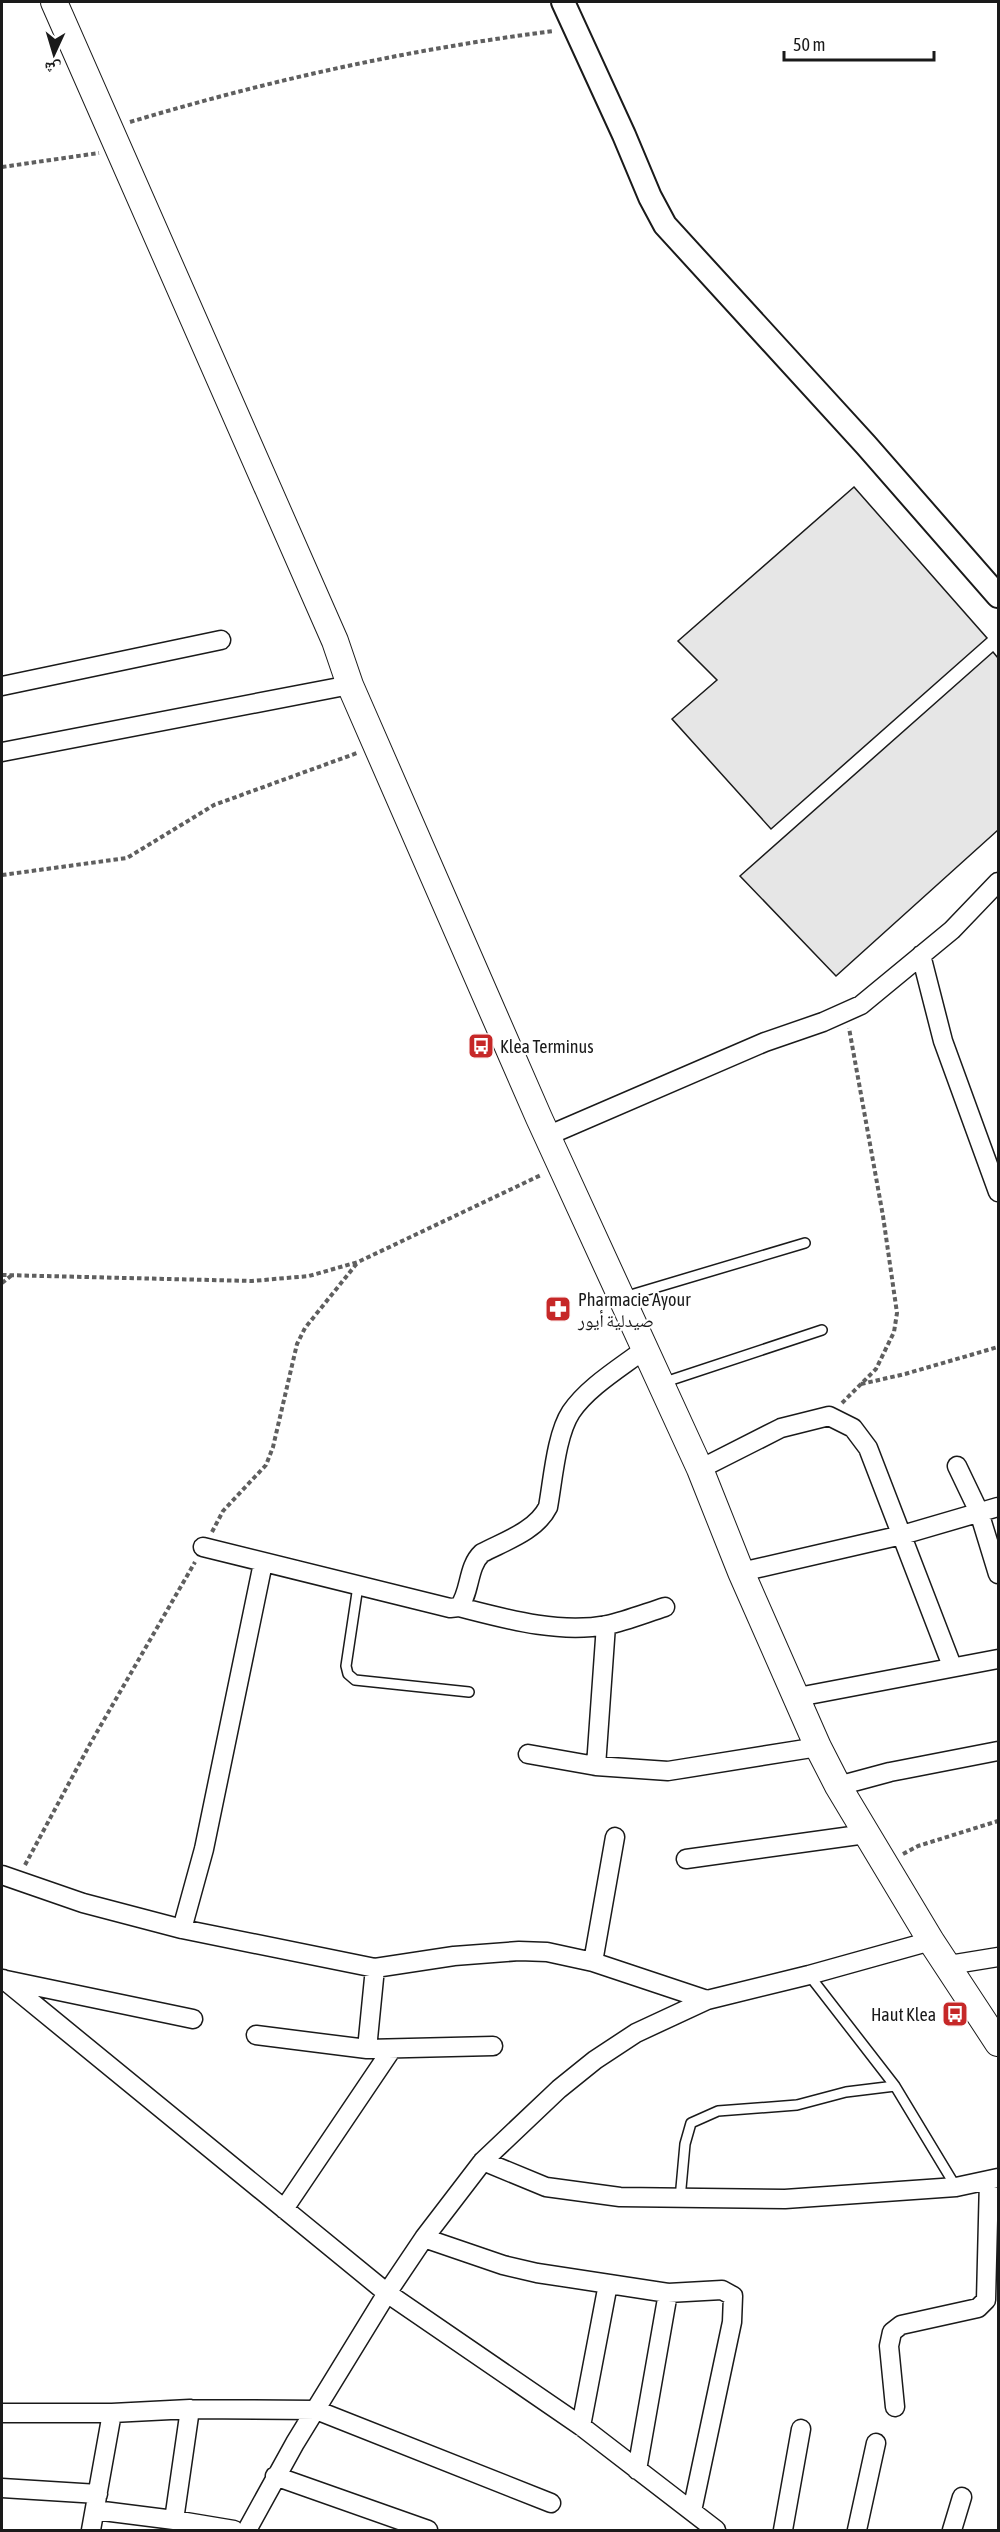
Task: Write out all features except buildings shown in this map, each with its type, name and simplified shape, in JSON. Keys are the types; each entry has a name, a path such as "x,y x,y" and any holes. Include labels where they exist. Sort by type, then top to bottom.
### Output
{"main road":[{"path":"54,2 335,641 350,685 547,1136 700,1469 741,1572 798,1697 818,1747 838,1786 931,1941 999,2043"}],"street":[{"path":"563,2 650,197 665,225 842,418 999,596"},
{"path":"2,686 221,640"},
{"path":"2,752 350,685"},
{"path":"547,1136 765,1042 861,1005 952,930 999,882"},
{"path":"921,955 943,1041 999,1192"},
{"path":"459,1607 466,1598 476,1558 543,1517 548,1507 563,1432 571,1413 591,1391 645,1349"},
{"path":"700,1469 781,1428 829,1416 853,1428 868,1448 952,1666"},
{"path":"957,1466 980,1512 999,1574"},
{"path":"741,1572 902,1535 999,1507"},
{"path":"203,1548 450,1608 459,1607 564,1628 606,1625 665,1607"},
{"path":"182,1929 204,1849 263,1563"},
{"path":"596,1766 606,1625"},
{"path":"798,1697 952,1666 999,1659"},
{"path":"528,1754 596,1766 644,1770 690,1769 818,1747"},
{"path":"838,1786 890,1772 999,1751"},
{"path":"686,1859 866,1834"},
{"path":"593,1962 615,1837"},
{"path":"9,1878 83,1903 182,1929 375,1968 454,1956 519,1951 547,1952 593,1962 707,2000"},
{"path":"247,2530 275,2476 387,2293 424,2238 483,2161 559,2089 595,2060 636,2033 707,2000 809,1975 931,1941"},
{"path":"949,1965 999,1957"},
{"path":"367,2049 375,1968"},
{"path":"2,1979 193,2019"},
{"path":"2,1979 387,2293 581,2426 716,2530"},
{"path":"256,2036 367,2049 493,2046"},
{"path":"284,2209 392,2049"},
{"path":"483,2161 546,2187 620,2197 785,2199 956,2187 994,2179 986,2300 978,2308 902,2325 892,2332 889,2346 895,2407"},
{"path":"424,2238 503,2265 668,2293 722,2290 733,2296 732,2322 692,2511"},
{"path":"581,2426 608,2284"},
{"path":"637,2470 668,2293"},
{"path":"174,2520 190,2409"},
{"path":"2,2413 112,2413 190,2409 316,2410 551,2503"},
{"path":"91,2530 112,2413"},
{"path":"783,2530 801,2429"},
{"path":"857,2530 876,2443"},
{"path":"275,2476 428,2530"},
{"path":"2,2488 97,2502 174,2520 234,2530"},
{"path":"952,2530 962,2497"}],"lane":[{"path":"621,1298 805,1243"},
{"path":"661,1383 822,1330"},
{"path":"358,1586 346,1666 348,1674 355,1680 470,1692"},
{"path":"809,1975 895,2086 956,2187"},
{"path":"680,2199 685,2144 691,2123 718,2111 797,2105 846,2092 895,2086"}],"path":[{"path":"2,167 114,139 204,100 459,43 575,28"},
{"path":"2,875 127,858 214,805 377,746"},
{"path":"829,1416 876,1369 894,1332 897,1313 883,1216 846,1012"},
{"path":"2,1275 252,1281 309,1276 358,1262 561,1166"},
{"path":"9,1878 90,1744 223,1511 266,1465 273,1447 297,1344 305,1328 358,1262"},
{"path":"2,1283 12,1275"},
{"path":"861,1384 999,1347"},
{"path":"884,1863 918,1846 999,1821"}],"place":[{"name":"Klea Terminus","path":"481,1046"},
{"name":"Pharmacie Ayour صيدلية أيور","path":"558,1309"},
{"name":"Haut Klea","path":"955,2014"}]}
